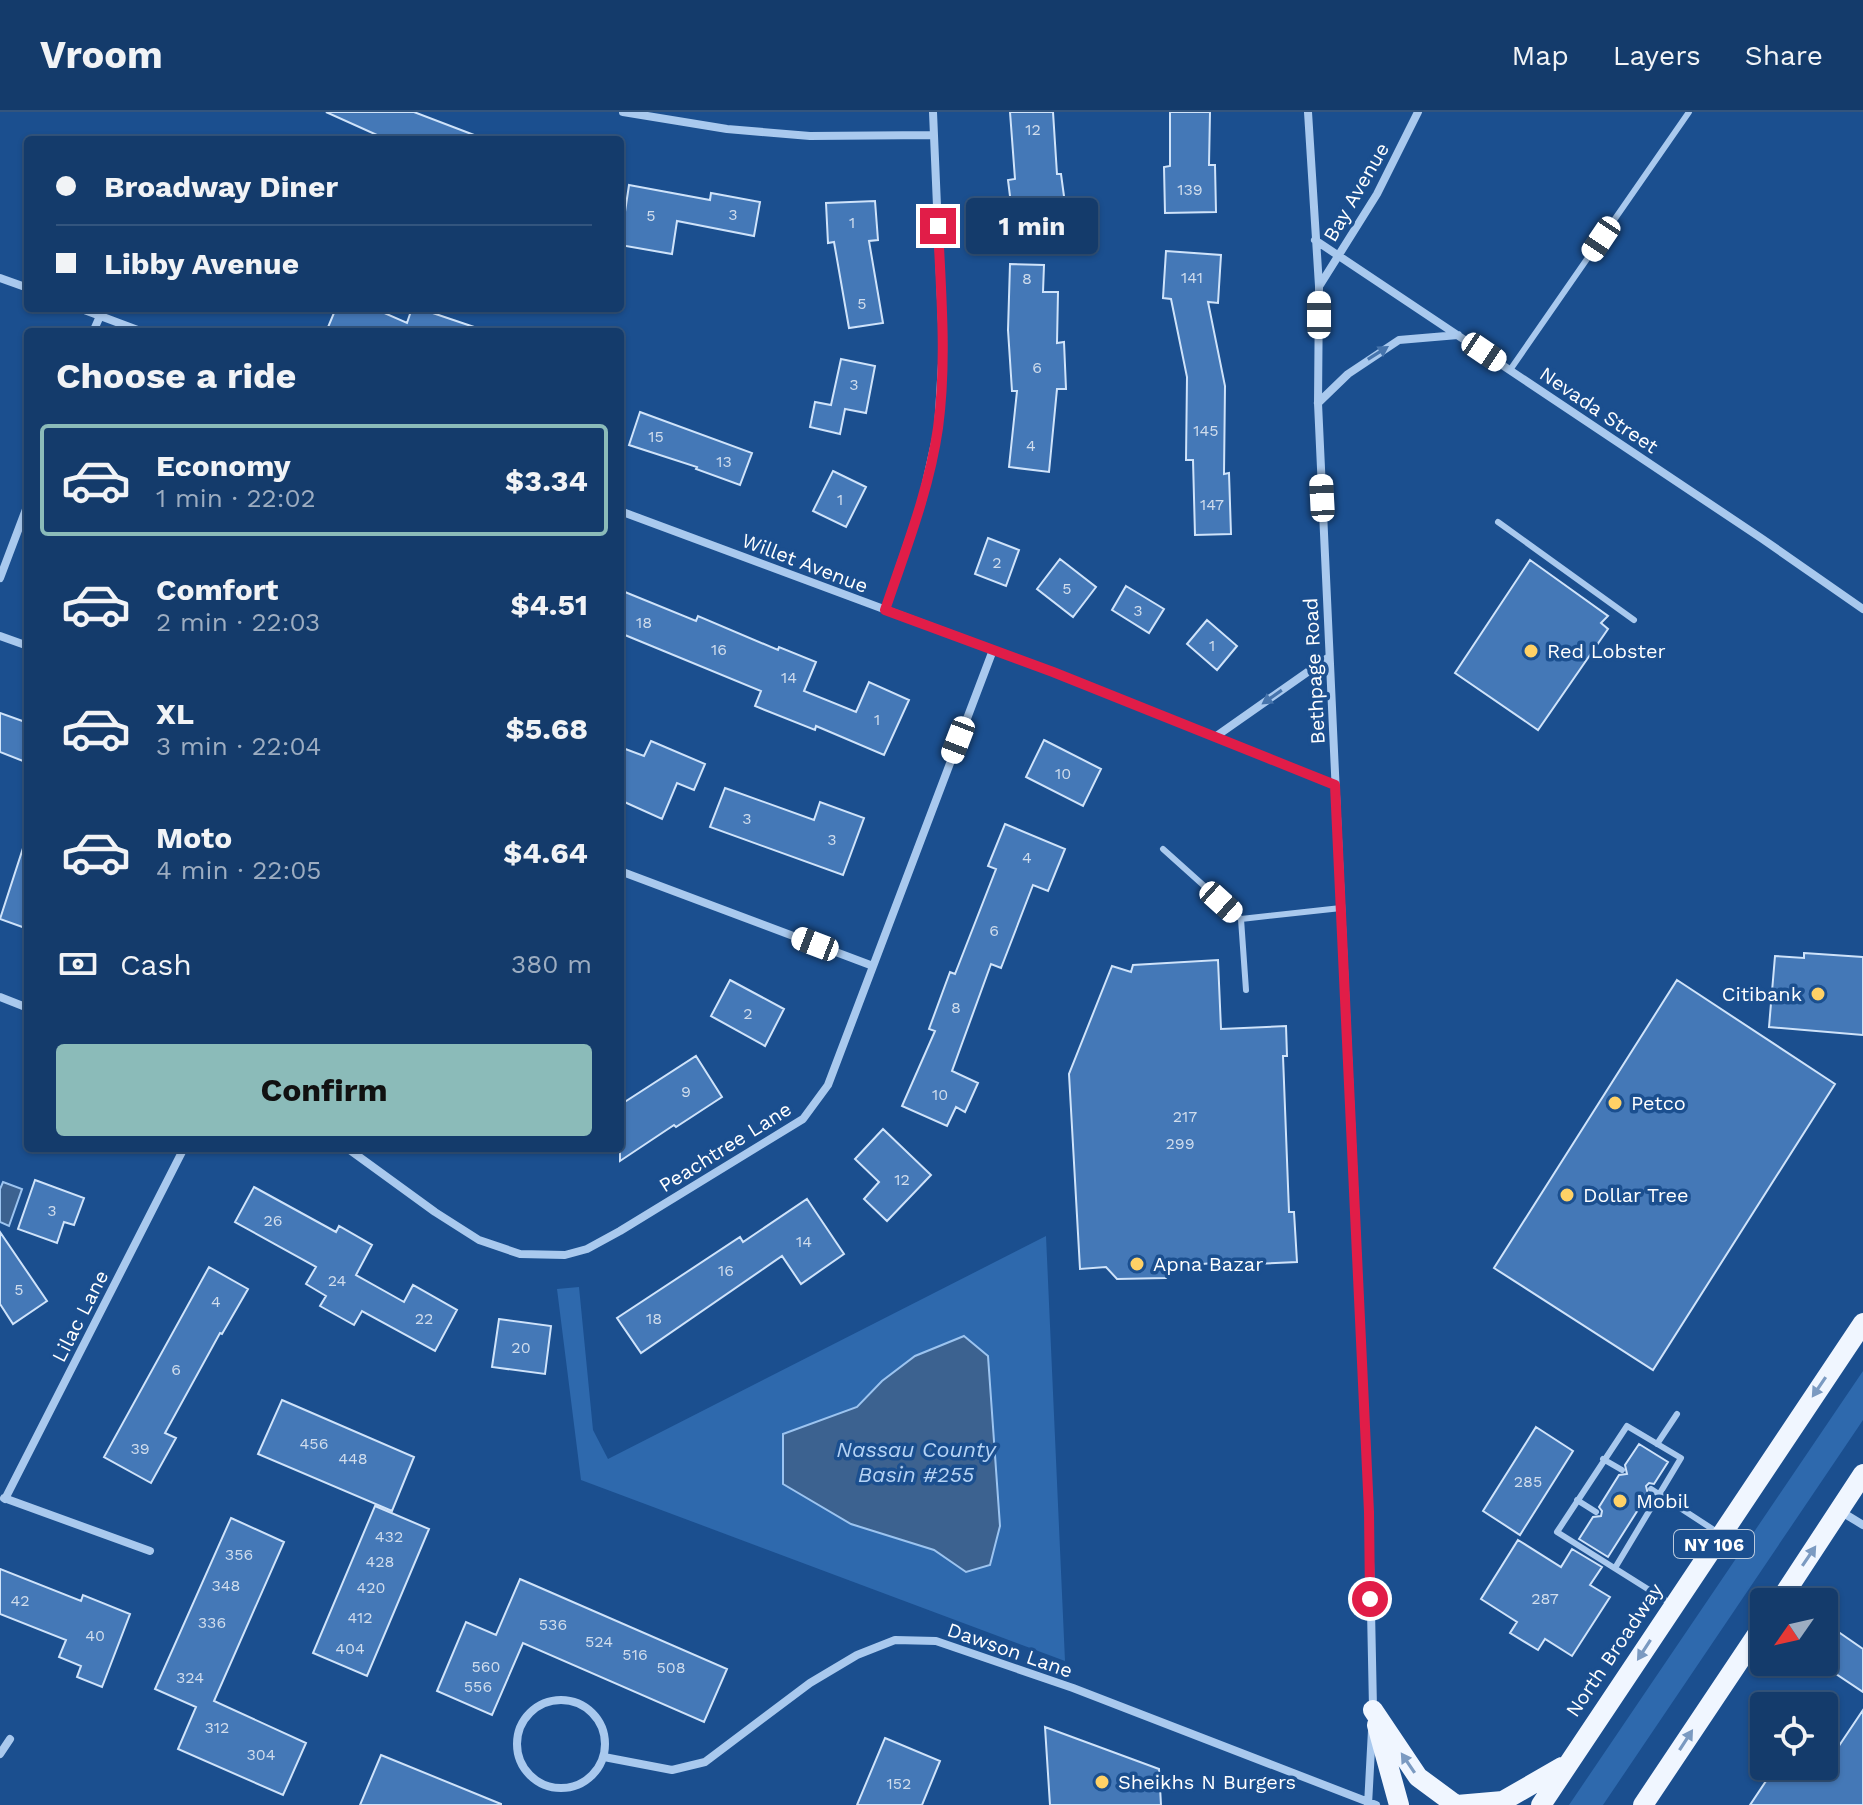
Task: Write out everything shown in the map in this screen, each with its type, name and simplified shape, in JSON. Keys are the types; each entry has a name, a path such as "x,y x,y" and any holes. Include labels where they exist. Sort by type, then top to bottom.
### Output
{"main road":[{"name":"North Broadway","path":"1541,1805 1863,1323"},
{"path":"1788,1588 1863,1474"},
{"path":"1643,1805 1750,1645"},
{"path":"1373,1710 1399,1805"},
{"path":"1373,1710 1418,1777 1456,1805 1503,1801 1565,1765"}],"street":[{"path":"623,112 727,129 810,136 934,135"},
{"path":"885,610 922,501 938,429 943,347 933,112"},
{"name":"Bethpage Road","path":"1308,112 1319,286 1318,403 1369,1512 1373,1710 1370,1804"},
{"name":"Bay Avenue","path":"1319,286 1377,194 1418,112"},
{"name":"Nevada Street","path":"1315,240 1863,609"},
{"path":"0,278 24,287"},
{"path":"90,312 132,328"},
{"path":"95,328 100,316"},
{"path":"1318,403 1348,374 1399,340 1458,335"},
{"name":"Willet Avenue","path":"624,512 993,650 1335,785"},
{"path":"0,578 24,515"},
{"path":"0,636 24,645"},
{"name":"Peachtree Lane","path":"352,1152 479,1240 520,1254 565,1255 587,1249 620,1231 803,1119 828,1085 993,650"},
{"path":"1215,737 1329,657"},
{"path":"624,873 873,966"},
{"path":"0,997 24,1006"},
{"name":"Lilac Lane","path":"2,1498 182,1152"},
{"path":"2,1498 150,1551"},
{"path":"1840,1511 1863,1525"},
{"name":"Dawson Lane","path":"604,1757 672,1770 705,1762 810,1683 857,1655 895,1640 936,1641 1073,1688 1370,1804"},
{"path":"557,1699 574,1701 590,1709 601,1723 605,1740 604,1757 595,1773 582,1783 565,1788 547,1786 532,1778 521,1764 516,1747 518,1730 526,1715 540,1704 557,1699"},
{"path":"0,1754 10,1739"}],"lane":[{"path":"1510,370 1689,112"},
{"path":"1498,522 1634,620"},
{"path":"1163,849 1241,919 1246,990"},
{"path":"1241,919 1341,908"},
{"path":"1657,1444 1677,1414"},
{"path":"1615,1568 1681,1458 1627,1426 1557,1532 1673,1605"},
{"path":"1603,1459 1622,1470"},
{"path":"1651,1489 1720,1534"},
{"path":"1577,1500 1596,1512"},
{"path":"1625,1529 1635,1536"}],"shaded area":[{"path":"1046,1236 1065,1661 581,1480 557,1289 579,1287 593,1430 608,1459"},
{"path":"1863,1371 1863,1420 1603,1805 1569,1805"}],"water":[{"path":"3,1182 22,1189 9,1226 0,1222 0,1189"},
{"name":"Nassau County Basin #255","path":"964,1336 988,1356 1000,1526 990,1565 966,1572 934,1550 851,1524 783,1484 783,1434 857,1407 882,1381 915,1356"}],"building":[{"path":"326,112 414,112 477,136 379,136"},
{"path":"1010,112 1053,112 1057,174 1061,174 1066,211 1050,213 1051,223 1014,228 1008,180 1015,179"},
{"path":"1170,112 1210,112 1209,165 1215,165 1216,212 1165,213 1164,167 1170,166"},
{"path":"629,185 710,200 711,193 760,202 754,236 677,221 672,254 624,246"},
{"path":"875,201 878,240 869,241 883,323 849,328 834,242 828,243 826,203"},
{"path":"1166,251 1221,255 1218,303 1208,302 1225,386 1224,474 1229,473 1231,534 1195,535 1193,460 1186,460 1187,377 1171,299 1163,298"},
{"path":"1010,264 1044,265 1043,292 1058,292 1057,343 1064,342 1066,389 1057,389 1049,472 1009,467 1017,391 1012,391 1008,330"},
{"path":"334,312 382,312 407,323 411,312 430,312 477,328 328,328"},
{"path":"841,359 875,366 866,413 845,409 840,434 810,427 815,402 831,405"},
{"path":"640,412 752,453 740,485 629,445"},
{"path":"833,471 866,487 846,527 813,511"},
{"path":"988,538 1019,550 1006,586 975,574"},
{"path":"1060,559 1096,587 1073,617 1037,589"},
{"name":"Red Lobster","path":"1530,560 1608,616 1601,623 1608,629 1538,730 1455,673"},
{"path":"1126,586 1164,609 1149,633 1112,610"},
{"path":"624,592 696,621 698,616 778,650 779,647 816,662 804,691 856,712 869,682 909,700 884,755 816,726 815,730 755,706 761,691 624,635"},
{"path":"1207,620 1237,646 1217,670 1187,644"},
{"path":"0,713 24,722 24,761 0,752"},
{"path":"1044,740 1101,769 1083,806 1026,777"},
{"path":"651,741 705,764 694,790 677,783 662,819 624,802 624,748 644,756"},
{"path":"725,788 814,820 820,802 864,818 843,875 710,827"},
{"path":"1005,824 1065,849 1048,891 1033,885 1001,968 991,964 952,1071 978,1083 965,1112 956,1107 947,1126 902,1106 935,1031 929,1029 950,972 955,974 996,869 988,866"},
{"path":"24,845 24,928 0,919"},
{"path":"1804,953 1863,957 1863,1035 1769,1027 1775,956 1804,958"},
{"path":"1218,960 1221,1029 1286,1026 1287,1056 1283,1056 1289,1212 1294,1212 1297,1262 1254,1264 1253,1260 1176,1266 1166,1278 1117,1279 1106,1267 1080,1269 1069,1074 1112,966 1131,972 1133,965"},
{"path":"730,980 784,1009 765,1046 711,1016"},
{"path":"1677,980 1835,1084 1653,1370 1494,1268"},
{"path":"696,1056 722,1097 620,1161 620,1152 624,1152 624,1102"},
{"path":"883,1129 931,1175 887,1221 864,1199 879,1182 855,1159"},
{"path":"35,1180 84,1198 74,1225 64,1222 57,1243 18,1229"},
{"path":"254,1187 336,1232 339,1226 372,1245 356,1275 404,1302 413,1285 457,1310 435,1351 362,1311 354,1325 320,1306 326,1296 306,1284 316,1267 235,1222"},
{"path":"807,1199 844,1254 801,1284 782,1256 641,1353 617,1318 740,1237 743,1242"},
{"path":"0,1232 47,1301 13,1324 0,1304"},
{"path":"209,1267 248,1289 165,1433 176,1438 151,1483 104,1457"},
{"path":"499,1319 551,1326 545,1374 492,1367"},
{"path":"282,1400 414,1457 392,1511 258,1454"},
{"path":"1536,1427 1573,1451 1520,1535 1483,1511"},
{"path":"1639,1444 1668,1462 1654,1484 1646,1486 1648,1494 1608,1557 1579,1539 1593,1517 1601,1516 1599,1507 1619,1475 1627,1474 1625,1465"},
{"path":"375,1506 429,1529 367,1676 313,1653"},
{"path":"231,1518 284,1542 214,1701 306,1743 283,1795 178,1749 196,1707 155,1689"},
{"path":"1518,1540 1561,1567 1572,1549 1602,1567 1590,1585 1610,1597 1572,1656 1545,1639 1538,1650 1510,1633 1517,1622 1481,1599"},
{"path":"0,1569 81,1601 83,1595 130,1614 102,1687 77,1677 81,1666 59,1657 66,1640 0,1614"},
{"path":"520,1579 727,1669 704,1722 523,1643 492,1715 437,1691 466,1622 496,1635"},
{"path":"1838,1632 1863,1649 1863,1692 1838,1675"},
{"path":"1863,1710 1863,1805 1750,1805 1767,1780 1838,1780 1838,1747"},
{"path":"1045,1727 1159,1769 1161,1805 1050,1805"},
{"path":"885,1738 940,1761 922,1805 857,1805"},
{"path":"381,1755 501,1804 501,1805 360,1805"}],"place":[{"name":"Red Lobster","path":"1531,651"},
{"name":"Citibank","path":"1818,994"},
{"name":"Petco","path":"1615,1103"},
{"name":"Dollar Tree","path":"1567,1195"},
{"name":"Apna Bazar","path":"1137,1264"},
{"name":"Mobil","path":"1620,1501"},
{"name":"Sheikhs N Burgers","path":"1102,1782"}],"route":[{"path":"938,226 943,347 938,429 922,501 885,610 1053,672 1335,785 1369,1512 1370,1599"}]}
